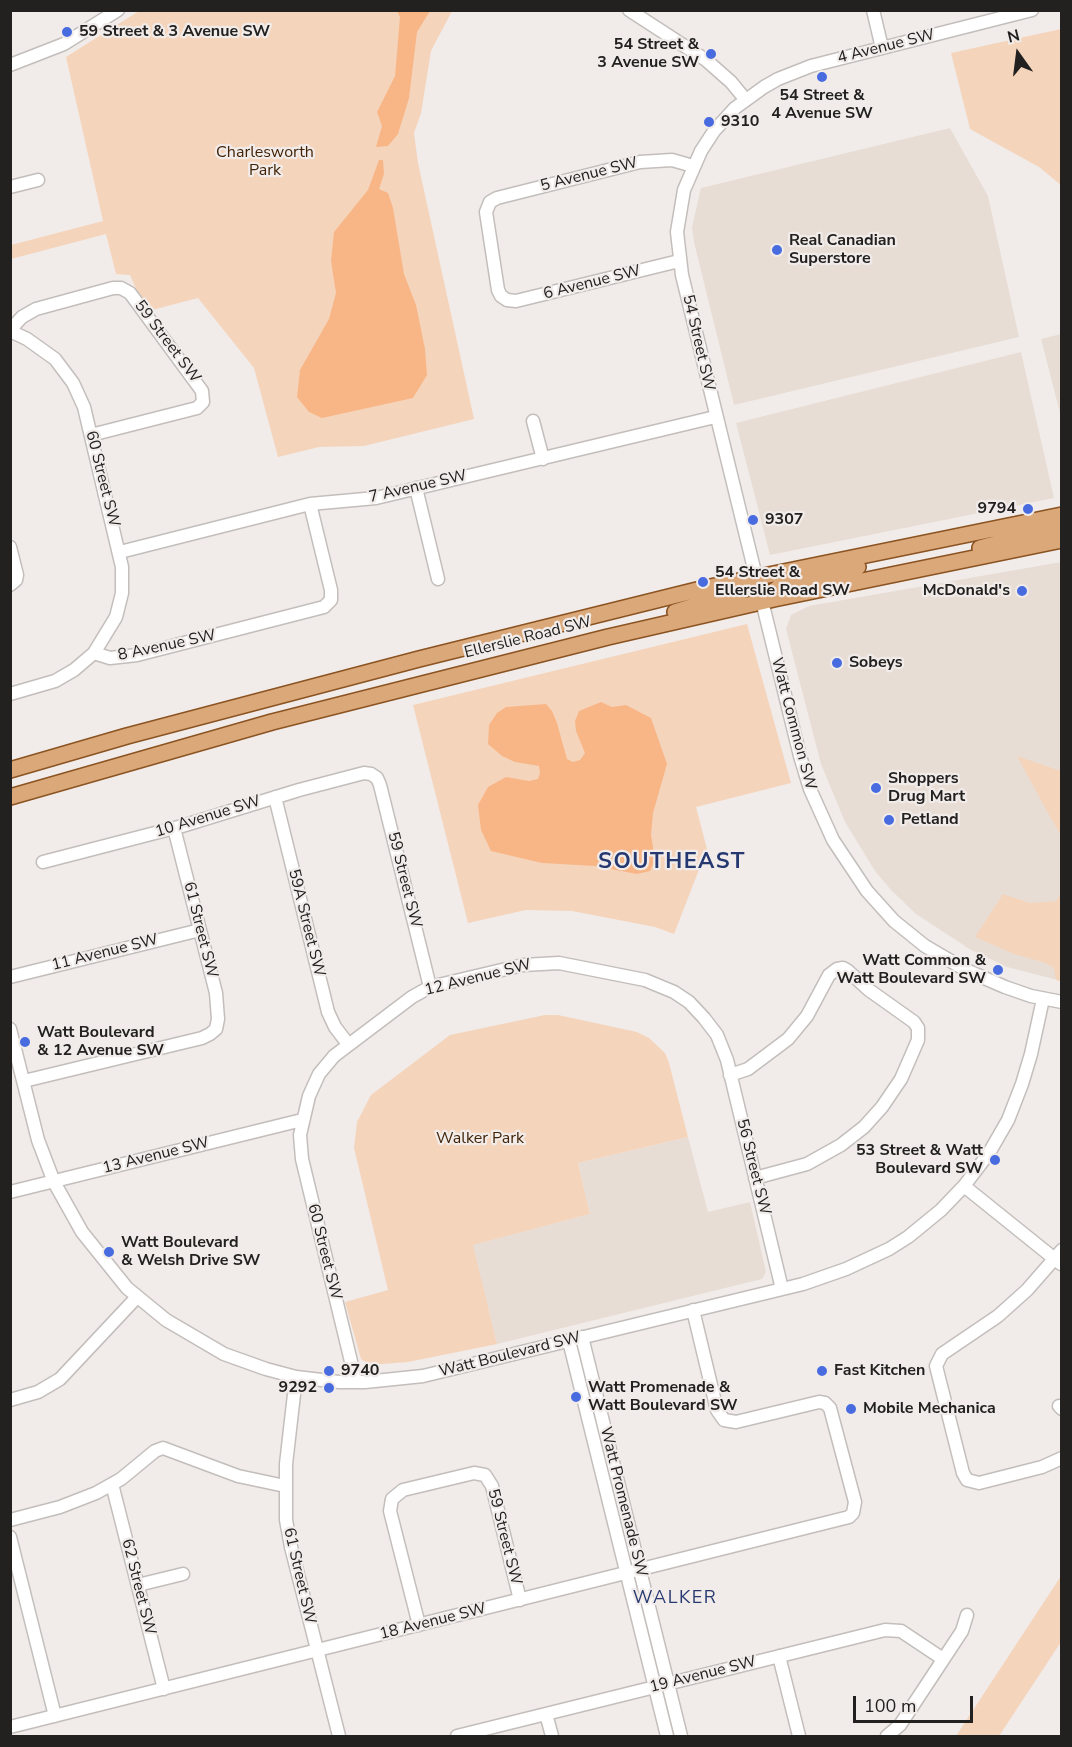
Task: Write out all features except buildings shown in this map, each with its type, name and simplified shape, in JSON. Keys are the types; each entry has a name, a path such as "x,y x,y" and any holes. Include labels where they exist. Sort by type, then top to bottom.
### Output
{"main road":[{"name":"Ellerslie Road SW","path":"10,770 419,658 705,588 1062,515"},
{"path":"918,570 973,550 1062,526"},
{"name":"Ellerslie Road SW","path":"10,797 272,722 608,637 761,602 1062,540"},
{"path":"761,602 779,587 877,561 914,546"},
{"path":"608,637 646,621 740,592 755,578"},
{"path":"10,782 66,763 128,736"}],"street":[{"path":"10,65 50,51 104,15 118,10"},
{"path":"629,10 706,60 731,82 745,99"},
{"path":"873,10 882,48"},
{"name":"4 Avenue SW","path":"745,99 794,72 1032,10"},
{"name":"54 Street SW","path":"745,99 714,131 693,166 684,190 677,232 680,261 761,602"},
{"name":"5 Avenue SW","path":"504,299 498,290 486,217 488,205 497,198 640,162 672,160 693,166"},
{"path":"10,187 38,180"},
{"name":"6 Avenue SW","path":"504,299 516,301 680,261"},
{"name":"59 Street SW","path":"10,331 22,317 36,309 112,288 121,288 130,293 200,385 203,402 193,410 91,435"},
{"name":"60 Street SW","path":"10,331 40,347 66,372 80,396 91,435 120,552 123,578 119,604 110,628 94,653"},
{"name":"7 Avenue SW","path":"120,552 310,504 376,498 716,417"},
{"path":"533,421 543,459"},
{"path":"416,488 438,579"},
{"name":"8 Avenue SW","path":"10,694 55,681 74,670 94,653 110,658 137,655 321,609 329,603 331,590 310,504"},
{"path":"10,548 16,570 13,584"},
{"name":"Watt Common SW","path":"761,602 806,777 833,840 855,875 894,921 933,952 991,982 1043,999 1062,1002"},
{"name":"10 Avenue SW","path":"43,862 174,828 364,773 374,775"},
{"name":"59 Street SW","path":"374,775 380,785 430,987"},
{"name":"59A Street SW","path":"275,797 328,1012 335,1027 348,1044"},
{"name":"61 Street SW","path":"24,1081 202,1038 214,1032 218,1024 218,1004 174,828"},
{"name":"11 Avenue SW","path":"10,977 200,930"},
{"name":"12 Avenue SW","path":"302,1120 319,1074 334,1056 402,1003 430,987 523,965 568,964 634,977 664,986 688,1002 710,1026 722,1045"},
{"path":"730,1075 748,1069 788,1039 807,1016 829,975 837,969 843,968 848,971 876,995 914,1022 918,1028 918,1040 901,1079 882,1107 864,1127 841,1145 818,1158 796,1167 755,1178"},
{"name":"Watt Boulevard SW","path":"10,1029 38,1140 54,1182 88,1241 117,1277 137,1297 166,1320 224,1354 296,1377 356,1382 390,1381 423,1376 782,1289 846,1269 889,1249 928,1222 964,1186 994,1145 1017,1098 1030,1061 1043,999"},
{"name":"56 Street SW","path":"722,1045 782,1289"},
{"name":"60 Street SW","path":"302,1120 300,1135 302,1159 356,1382"},
{"name":"13 Avenue SW","path":"10,1192 302,1120"},
{"path":"964,1186 1059,1258 1014,1302 938,1359 937,1370 963,1473 969,1482 980,1483 1042,1467 1062,1458"},
{"path":"10,1400 38,1392 60,1379 137,1297"},
{"name":"18 Avenue SW","path":"10,1727 845,1519 853,1513 855,1502 830,1408 825,1403 816,1402 736,1422 724,1420 717,1410 693,1310"},
{"name":"Watt Promenade SW","path":"582,1337 681,1737"},
{"name":"Watt Promenade SW","path":"569,1341 667,1737"},
{"name":"61 Street SW","path":"296,1377 285,1486 288,1534 339,1737"},
{"path":"10,1520 72,1503 112,1484 155,1451 163,1448 238,1476 285,1486"},
{"name":"59 Street SW","path":"419,1625 390,1511 390,1502 403,1490 474,1473 485,1475 492,1486 520,1600"},
{"name":"62 Street SW","path":"112,1484 164,1689"},
{"path":"10,1538 55,1716"},
{"path":"138,1585 183,1574"},
{"path":"891,1734 962,1631 967,1615"},
{"name":"19 Avenue SW","path":"457,1737 894,1629 904,1633 943,1659"},
{"path":"779,1656 799,1737"},
{"path":"546,1714 552,1737"}],"shaded area":[{"path":"397,11 430,11 417,32 409,98 398,134 388,146 376,147 382,126 377,112 395,76 400,17"},
{"path":"950,128 988,196 1019,337 734,405 694,242 692,227 701,188"},
{"path":"379,160 383,160 384,174 379,189 388,193 393,208 404,274 416,305 425,349 427,375 413,398 322,418 309,412 297,397 300,370 329,319 336,293 331,261 334,232 368,190"},
{"path":"1062,334 1061,417 1041,339"},
{"path":"1021,352 1054,498 770,555 736,423"},
{"path":"1061,562 1061,981 1007,967 971,950 916,914 875,871 845,822 821,764 786,629 791,615 809,606"},
{"path":"601,702 612,707 626,705 651,718 667,764 653,813 651,835 655,860 650,871 637,874 595,866 542,863 491,851 481,830 478,805 488,787 506,777 529,781 538,779 540,773 539,766 515,762 502,756 488,744 489,725 497,713 506,707 546,704 557,723 567,759 573,762 580,760 585,753 576,731 575,721 579,711"},
{"path":"688,1137 708,1212 750,1202 766,1272 762,1279 497,1344 472,1245 590,1214 578,1163"}],"green space":[{"name":"Charlesworth Park","path":"139,11 452,11 431,51 421,113 414,133 418,163 474,419 364,446 319,447 278,457 254,368 198,298 152,310 137,291 130,275 116,274 106,234 11,259 11,245 103,221 66,57"},
{"path":"1062,29 1061,185 1039,167 970,129 951,53"},
{"path":"747,624 791,783 696,807 707,849 674,934 655,927 572,911 526,910 468,923 413,705"},
{"path":"1017,756 1061,771 1061,835 1049,815"},
{"path":"1003,894 1030,903 1056,901 1061,894 1061,981 1056,980 1054,968 1046,963 1014,954 975,937"},
{"name":"Walker Park","path":"545,1015 558,1015 637,1032 649,1038 665,1053 669,1063 688,1137 578,1163 590,1214 473,1245 497,1344 408,1362 370,1365 361,1359 345,1302 388,1290 354,1148 357,1122 371,1095 450,1035"},
{"path":"1061,1576 1061,1642 999,1736 956,1736"}],"place":[{"name":"59 Street & 3 Avenue SW","path":"67,32"},
{"name":"54 Street & 3 Avenue SW","path":"711,54"},
{"name":"54 Street & 4 Avenue SW","path":"822,77"},
{"name":"9310","path":"709,122"},
{"name":"Real Canadian Superstore","path":"777,250"},
{"name":"9794","path":"1028,509"},
{"name":"9307","path":"753,520"},
{"name":"54 Street & Ellerslie Road SW","path":"703,582"},
{"name":"McDonald's","path":"1022,591"},
{"name":"Sobeys","path":"837,663"},
{"name":"Shoppers Drug Mart","path":"876,788"},
{"name":"Petland","path":"889,820"},
{"name":"Watt Common & Watt Boulevard SW","path":"998,970"},
{"name":"Watt Boulevard & 12 Avenue SW","path":"25,1042"},
{"name":"53 Street & Watt Boulevard SW","path":"995,1160"},
{"name":"Watt Boulevard & Welsh Drive SW","path":"109,1252"},
{"name":"9740","path":"329,1371"},
{"name":"Fast Kitchen","path":"822,1371"},
{"name":"9292","path":"329,1388"},
{"name":"Watt Promenade & Watt Boulevard SW","path":"576,1397"},
{"name":"Mobile Mechanica","path":"851,1409"}],"district":[{"name":"SOUTHEAST","path":"672,863"},
{"name":"WALKER","path":"675,1599"}]}
